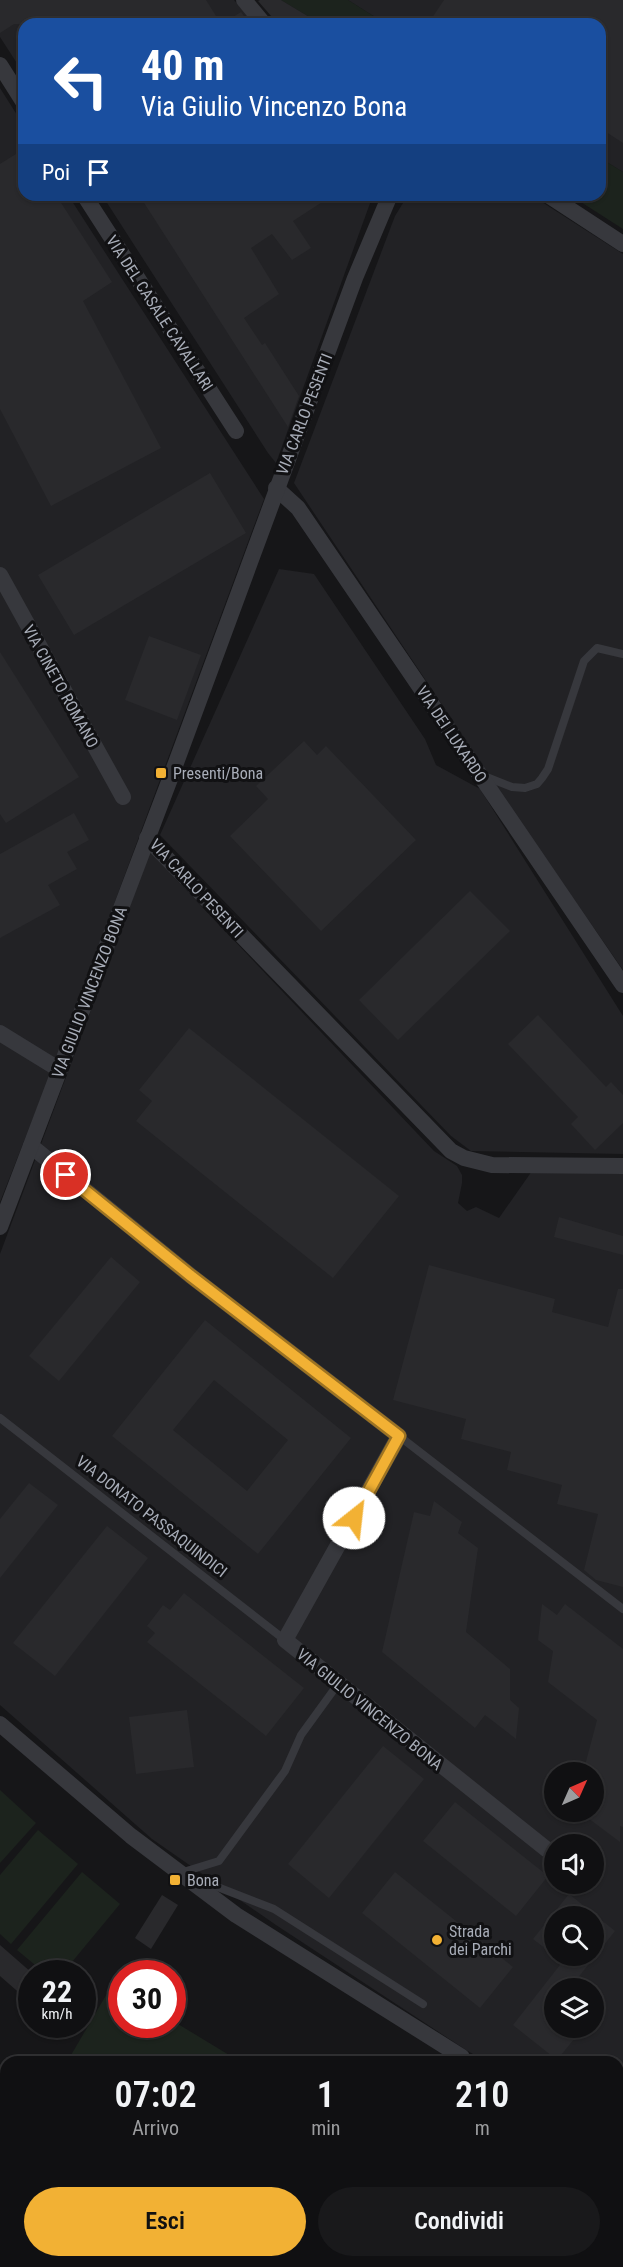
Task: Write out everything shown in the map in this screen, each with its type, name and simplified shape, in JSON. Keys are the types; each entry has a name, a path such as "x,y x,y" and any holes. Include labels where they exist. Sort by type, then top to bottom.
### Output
{"street":[{"path":"244,0 259,18"},
{"path":"0,65 18,93"},
{"name":"VIA DEL CASALE CAVALLARI","path":"88,201 236,431"},
{"name":"VIA CARLO PESENTI","path":"387,201 355,278 147,838 452,1150 464,1158 492,1165 623,1166"},
{"path":"557,201 623,244"},
{"name":"VIA DEI LUXARDO","path":"276,488 298,508 623,985"},
{"name":"VIA CINETO ROMANO","path":"0,575 123,797"},
{"name":"VIA GIULIO VINCENZO BONA","path":"0,1227 147,838"},
{"path":"0,1033 60,1070"},
{"path":"31,1146 191,1276 399,1436"},
{"name":"VIA GIULIO VINCENZO BONA","path":"399,1436 285,1640 544,1847"},
{"path":"0,1724 131,1836 236,1915 460,2056"}],"lane":[{"path":"479,774 512,787 525,788 537,784 548,769 584,661 597,648 623,654"},
{"name":"VIA DONATO PASSAQUINDICI","path":"0,1418 285,1640"},
{"path":"399,1436 623,1609"},
{"path":"179,1873 219,1861 285,1771 301,1735 338,1684"},
{"path":"179,1873 274,1909 423,2004"}],"shaded area":[{"path":"0,0 234,0 249,18 18,18 18,65 0,37"},
{"path":"281,0 348,0 376,18 311,18"},
{"path":"348,0 623,0 623,172 606,162 606,18 376,18"},
{"path":"0,88 18,116 18,201 72,201 264,499 60,1050 0,1202"},
{"path":"606,162 623,172 623,229 579,201 606,201"},
{"path":"106,201 371,201 276,463"},
{"path":"404,201 540,201 623,254 623,970 517,817 294,483 395,216"},
{"path":"279,569 314,574 425,739 436,765 480,789 623,1016 623,1154 471,1151 451,1136 160,835"},
{"path":"150,852 434,1151 457,1166 462,1175 458,1203 467,1211 476,1207 499,1218 532,1171 623,1174 623,2056 476,2056 276,1925 152,1839 0,1705 0,1254"},
{"path":"0,1790 36,1823 0,1863"},
{"path":"38,1830 78,1864 11,1944 0,1934 0,1875"},
{"path":"82,1872 120,1904 74,1960 29,1960 17,1950"},
{"path":"108,1992 108,2038 186,2038 186,2029 231,2056 71,2056 81,2038 96,2038 96,2012"}],"building":[{"path":"0,0 206,0 217,18 18,18 18,24 0,33"},
{"path":"281,0 311,18 272,18 258,1"},
{"path":"444,0 623,0 623,143 606,132 606,18 432,18"},
{"path":"241,12 246,18 232,18"},
{"path":"18,153 18,201 60,201 112,282 83,301 161,448 51,506 0,409 0,164"},
{"path":"143,201 324,201 293,221 311,248 292,260 272,234 251,248 279,294 244,318 262,345 265,343 299,396 288,427"},
{"path":"210,473 246,533 74,635 38,575"},
{"path":"149,636 201,655 177,720 125,700"},
{"path":"0,652 79,777 6,823 0,814"},
{"path":"304,741 317,755 326,746 416,840 321,931 230,836 268,799 256,786"},
{"path":"74,813 89,840 67,852 77,869 48,885 60,905 0,938 0,854"},
{"path":"470,891 510,931 398,1040 359,1000"},
{"path":"538,1015 606,1087 611,1082 623,1095 623,1123 595,1150 571,1124 578,1117 508,1044"},
{"path":"189,1028 399,1196 333,1278 136,1121 152,1101 139,1090"},
{"path":"559,1217 623,1236 623,1255 554,1237"},
{"path":"111,1257 140,1282 59,1381 29,1356"},
{"path":"429,1265 555,1299 552,1312 608,1327 618,1289 623,1289 623,1587 596,1580 584,1570 598,1514 557,1504 562,1485 507,1470 511,1452 461,1439 466,1419 393,1400"},
{"path":"205,1320 351,1438 258,1554 112,1436","holes":["214,1380 288,1440 247,1491 173,1430"]},
{"path":"29,1483 58,1505 0,1578 0,1519"},
{"path":"434,1501 462,1522 458,1533 478,1548 466,1632 510,1669 510,1700 519,1708 516,1739 485,1715 475,1728 382,1652 414,1512 430,1516"},
{"path":"107,1526 148,1558 55,1676 13,1643"},
{"path":"184,1593 304,1688 266,1736 147,1642 155,1633 147,1626 163,1605 170,1610"},
{"path":"542,1604 557,1615 565,1604 623,1649 623,1827 620,1826 620,1842 593,1822 604,1822 604,1762 586,1762 597,1720 548,1682 553,1651 538,1640"},
{"path":"187,1710 194,1767 136,1774 129,1717"},
{"path":"383,1746 424,1779 329,1898 288,1864"},
{"path":"455,1802 544,1873 544,1881 516,1916 423,1841"},
{"name":"Strada dei Parchi","path":"395,1872 513,1967 480,2008 362,1913"},
{"path":"569,1894 584,1906 559,1906"},
{"path":"162,1895 178,1905 151,1949 135,1938"},
{"path":"604,1922 615,1931 604,1945"},
{"path":"544,1925 544,1948 533,1939"},
{"path":"0,1945 18,1961 18,1992 0,1976"},
{"path":"559,1966 587,1966 578,1978 550,1978"},
{"path":"544,1985 544,2038 575,2038 560,2056 552,2056 513,2025"}],"place":[{"name":"Presenti/Bona","path":"161,773"},
{"name":"Bona","path":"175,1880"},
{"name":"Strada dei Parchi","path":"437,1940"}],"route":[{"path":"66,1175 191,1276 399,1436 354,1518"}]}
